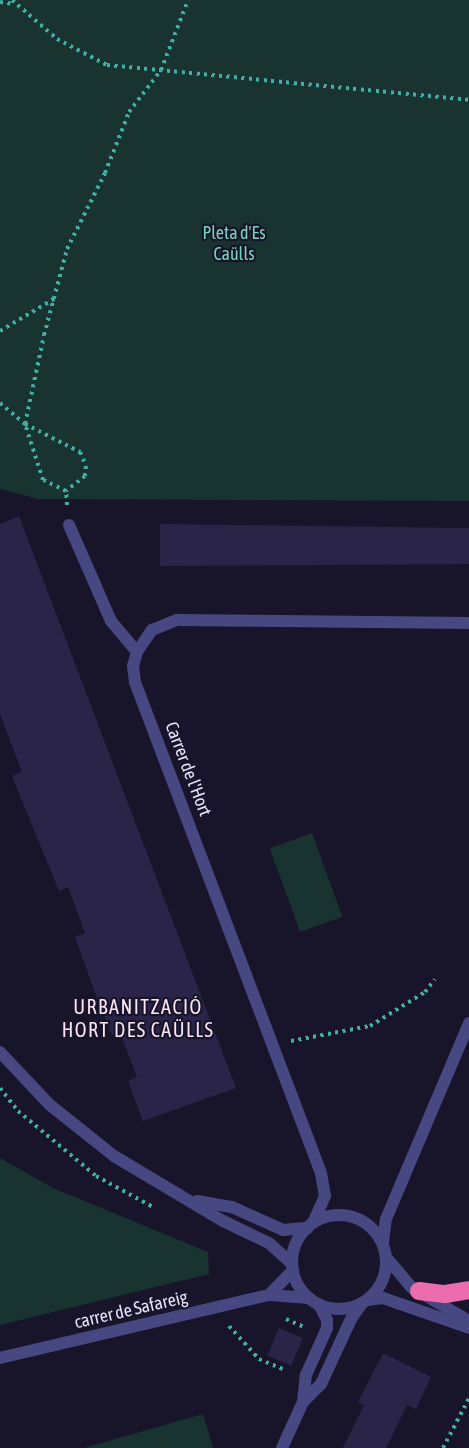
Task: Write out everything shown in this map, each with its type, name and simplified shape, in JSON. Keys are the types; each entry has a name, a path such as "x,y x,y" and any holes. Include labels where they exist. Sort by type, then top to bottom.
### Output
{"highway":[{"path":"419,1291 445,1294 469,1290"}],"street":[{"path":"69,525 111,621 137,652 152,630 177,620 469,623"},
{"name":"Carrer de l'Hort","path":"137,652 135,681 324,1186 322,1205 310,1225"},
{"path":"303,1402 321,1383 351,1319 382,1280 386,1219 469,1023"},
{"path":"0,1052 69,1122 114,1156 193,1200 223,1221 269,1243 293,1267 327,1320 327,1328 306,1376 303,1402 282,1448"},
{"path":"193,1200 232,1207 283,1230 310,1225 324,1217 348,1215 369,1225 400,1278 469,1321"},
{"path":"270,1295 293,1267 296,1244 310,1225"},
{"name":"carrer de Safareig","path":"0,1358 270,1295 314,1301"},
{"path":"314,1301 342,1309 365,1301 396,1302 469,1328"}],"path":[{"path":"66,491 43,480 25,424 54,298 67,249 105,173 129,112 161,70 188,0"},
{"path":"0,2 14,2 57,39 106,65 469,100"},
{"path":"0,331 54,298"},
{"path":"0,403 25,424 80,452 86,466 85,476 66,491"},
{"path":"66,491 69,525"},
{"path":"272,1043 370,1026 425,992 435,979"},
{"path":"276,1314 313,1331"},
{"path":"229,1325 230,1331 259,1359 293,1374"},
{"path":"443,1448 469,1398"}],"green space":[{"name":"Pleta d'Es Caülls","path":"0,0 469,0 469,501 38,499 0,489"},
{"path":"312,833 342,917 300,932 270,848"},
{"path":"0,1158 53,1188 208,1252 209,1274 0,1325"},
{"path":"203,1414 213,1448 84,1448"}],"building":[{"path":"19,516 236,1088 143,1121 128,1081 137,1077 120,1032 112,1035 75,937 85,933 68,887 59,891 12,776 22,772 0,714 0,524"},
{"path":"160,524 469,528 469,564 160,566"},
{"path":"279,1328 303,1338 291,1366 267,1356"},
{"path":"383,1353 431,1377 416,1409 407,1405 386,1448 343,1448 364,1405 358,1402"}],"district":[{"name":"URBANITZACIÓ HORT DES CAÜLLS","path":"138,1018"}]}
